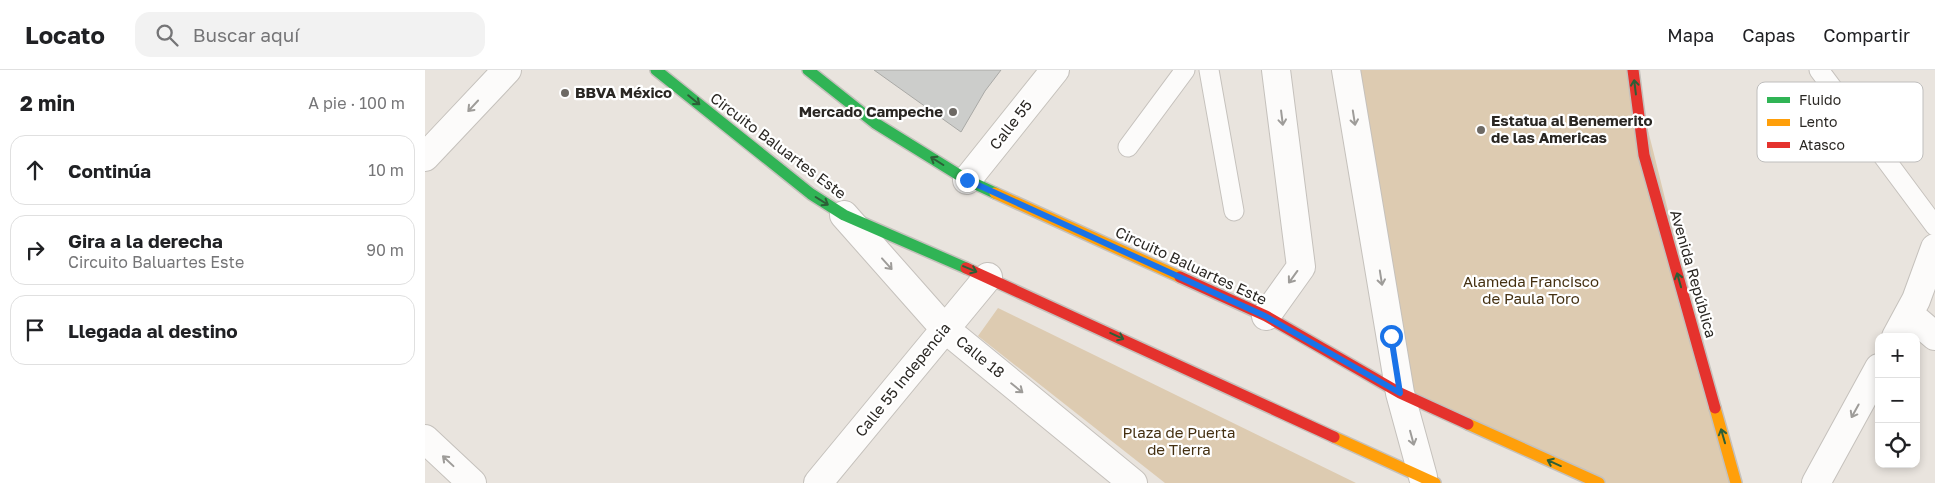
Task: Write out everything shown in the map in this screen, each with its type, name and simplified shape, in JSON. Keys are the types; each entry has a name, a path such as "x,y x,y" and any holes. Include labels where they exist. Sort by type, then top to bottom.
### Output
{"main road":[{"name":"Circuito Baluartes Este","path":"656,70 811,194 843,214 988,277 1429,480"},
{"name":"Circuito Baluartes Este","path":"809,70 875,123 967,180 1265,316 1400,393 1599,483"},
{"name":"Avenida República","path":"1633,70 1644,155 1736,483"}],"street":[{"path":"425,157 507,70"},
{"name":"Calle 55","path":"967,180 1055,70"},
{"path":"1265,316 1301,267 1276,70"},
{"path":"1346,70 1400,393 1429,480"},
{"name":"Calle 18","path":"843,214 944,328 1133,483"},
{"path":"1935,248 1916,300 1902,325 1935,336"},
{"name":"Calle 55 Indepencia","path":"818,483 988,277"},
{"path":"1816,483 1875,375"},
{"path":"425,439 472,483"}],"lane":[{"path":"1128,147 1185,70"},
{"path":"1209,70 1234,212"},
{"path":"1819,70 1828,82"},
{"path":"1887,162 1935,226"}],"green space":[{"name":"Alameda Francisco de Paula Toro","path":"1346,70 1633,70 1736,483 1599,483 1400,393"},
{"name":"Plaza de Puerta de Tierra","path":"998,308 1356,483 1165,483 978,336"}],"building":[{"name":"Mercado Campeche","path":"874,70 1001,70 985,91 961,132"}],"traffic: fast":[{"path":"656,70 811,194 844,215 966,268"},
{"path":"808,70 875,123 967,180 995,193"}],"traffic: slow":[{"path":"995,193 1180,277"},
{"path":"1715,408 1736,483"},
{"path":"1468,424 1599,483"},
{"path":"1334,437 1435,483"}],"traffic: jam":[{"path":"1633,70 1644,155 1715,408"},
{"path":"966,268 1334,437"},
{"path":"1180,277 1266,316 1400,393 1468,424"}],"place":[{"name":"BBVA México","path":"565,93"},
{"name":"Mercado Campeche","path":"953,112"},
{"name":"Estatua al Benemerito de las Americas","path":"1481,130"}],"route":[{"path":"967,180 1265,316 1400,393 1391,336"}]}
